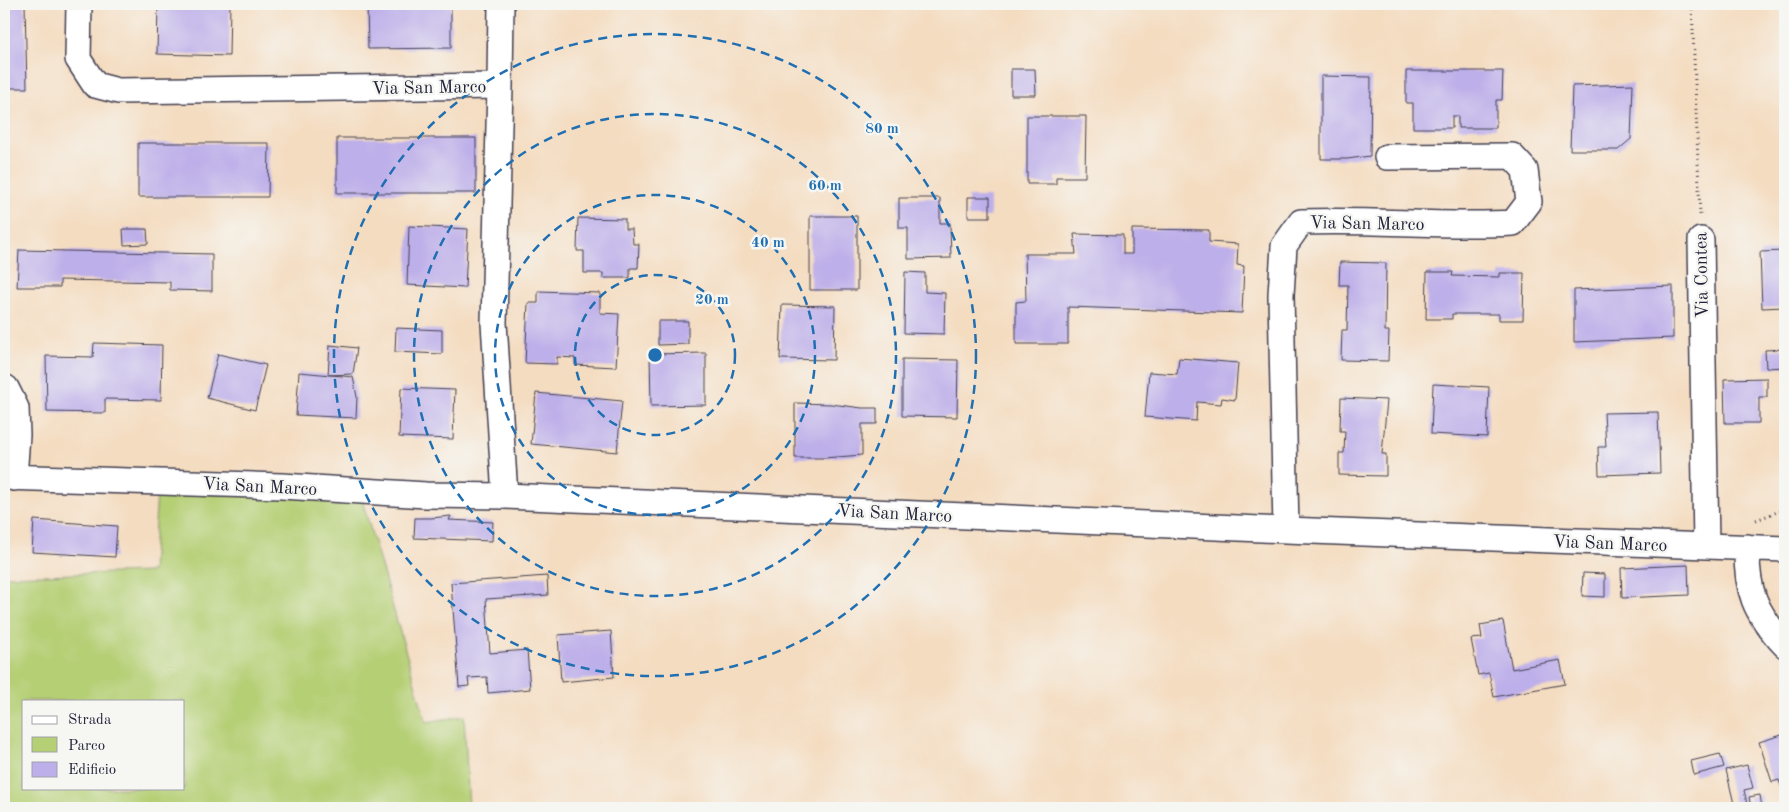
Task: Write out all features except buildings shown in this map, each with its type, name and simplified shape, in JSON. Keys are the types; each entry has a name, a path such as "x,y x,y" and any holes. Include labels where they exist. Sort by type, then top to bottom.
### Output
{"street":[{"name":"Via San Marco","path":"79,4 78,59 95,85 118,90 500,86 494,322 505,496"},
{"path":"500,4 500,86"},
{"name":"Via San Marco","path":"1286,530 1281,295 1284,246 1301,222 1476,225 1513,223 1529,202 1525,170 1512,156 1387,157"},
{"name":"Via Contea","path":"1700,240 1706,546"},
{"name":"Via San Marco","path":"4,387 16,408 17,435 9,478 282,486 426,495 505,496 1706,546 1747,547 1783,544"},
{"path":"1747,547 1746,570 1749,589 1759,610 1785,645"}],"path":[{"name":"Via Contea","path":"1692,4 1700,240"}],"green space":[{"path":"157,492 362,500 426,722 464,716 469,808 4,808 4,576 152,572"}]}
